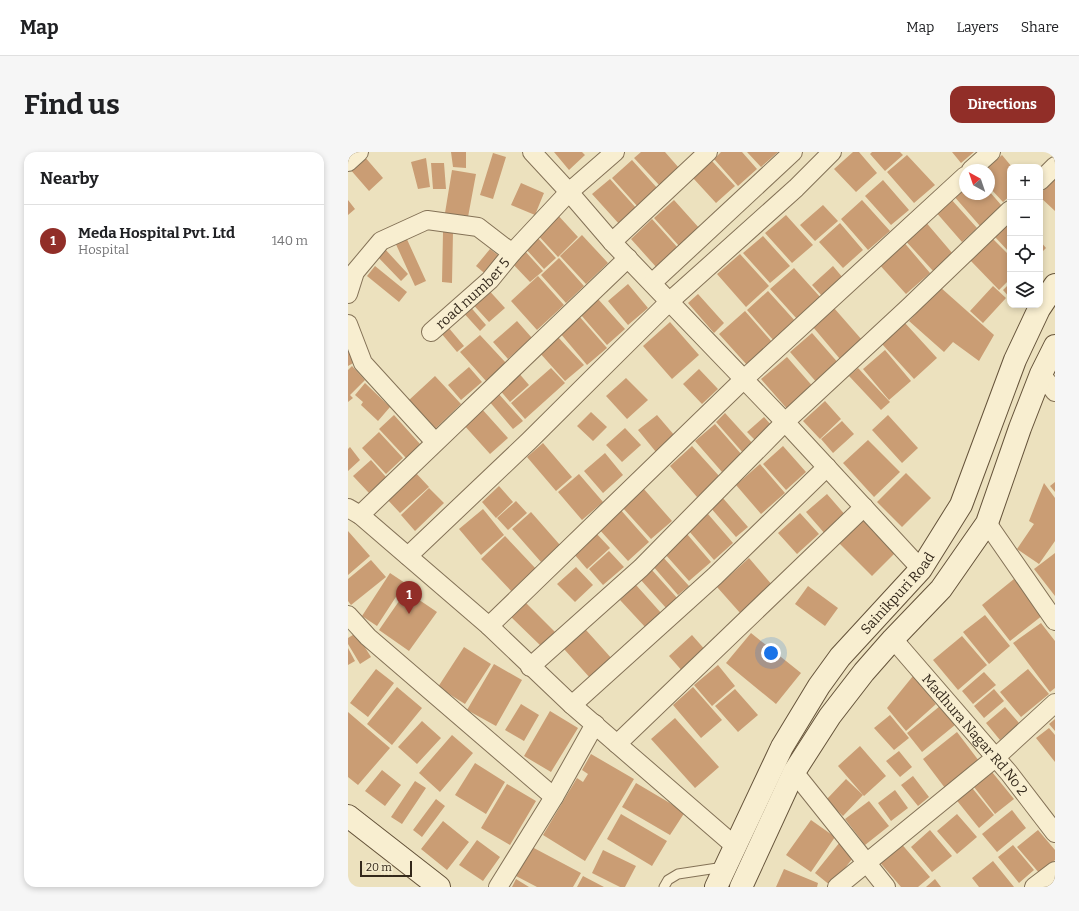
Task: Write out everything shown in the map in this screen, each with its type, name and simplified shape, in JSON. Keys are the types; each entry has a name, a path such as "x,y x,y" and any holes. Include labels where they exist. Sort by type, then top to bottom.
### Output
{"main road":[{"name":"Sainikpuri Road","path":"716,887 782,747 819,686 840,657 921,569 961,505 1015,360 1039,309 1055,285"},
{"name":"Sainikpuri Road","path":"741,887 794,772 830,716 864,672 941,589 987,523 1020,428 1041,374 1055,346"},
{"path":"1004,390 1032,399"},
{"path":"993,418 1020,428"},
{"path":"348,816 438,887"}],"street":[{"path":"348,162 359,152"},
{"path":"532,152 612,242 785,422 921,569"},
{"name":"road number 5","path":"431,332 490,280 512,253 569,192 615,152"},
{"path":"612,242 708,152"},
{"path":"652,283 793,152"},
{"path":"408,556 529,440 670,301 796,188 832,152"},
{"path":"978,164 991,152"},
{"path":"1048,152 1055,159"},
{"path":"1043,178 1055,166"},
{"path":"489,626 743,380 959,182"},
{"path":"530,666 641,568 785,422 909,307 1007,213"},
{"name":"road number 5","path":"348,294 356,272 381,241 428,220 478,227 512,253"},
{"path":"628,258 435,442 354,512 408,556 489,626 572,705 735,846"},
{"path":"348,324 363,363 435,442"},
{"path":"1041,374 1055,392"},
{"path":"572,705 715,576 827,467"},
{"path":"617,744 864,506"},
{"path":"987,523 1055,621"},
{"path":"348,615 368,637 554,797"},
{"name":"Madhura Nagar Rd No 2","path":"893,639 1009,773 1055,833"},
{"path":"837,887 995,758 1055,703"},
{"path":"498,887 554,797 595,724"},
{"path":"794,772 886,887"},
{"path":"1034,887 1055,872"}],"lane":[{"path":"664,887 668,880 678,874 725,866"}],"building":[{"path":"451,152 466,152 466,168 453,167"},
{"path":"554,152 582,152 585,155 569,170"},
{"path":"641,152 665,152 679,168 660,186 634,158"},
{"path":"721,152 742,152 757,169 738,186 714,159"},
{"path":"747,152 778,152 761,167"},
{"path":"853,152 859,152 877,173 856,192 834,169"},
{"path":"872,152 900,152 903,155 885,171 870,154"},
{"path":"952,152 974,152 961,163"},
{"path":"493,153 506,157 493,199 480,195"},
{"path":"907,155 935,185 914,203 887,172"},
{"path":"1002,155 1010,164 1007,164 1007,199 1003,202 995,193 995,164 992,164"},
{"path":"364,156 383,178 369,191 349,168"},
{"path":"426,158 430,187 418,189 411,162"},
{"path":"632,160 658,189 638,207 612,178"},
{"path":"712,161 735,186 716,203 693,178"},
{"path":"431,163 444,163 446,189 433,189"},
{"path":"452,170 476,174 468,217 445,213"},
{"path":"1055,178 1055,211 1043,200 1043,191"},
{"path":"610,179 637,209 620,225 592,194"},
{"path":"883,180 909,210 891,225 865,196"},
{"path":"521,183 544,193 535,215 511,205"},
{"path":"959,190 959,200 995,200 995,198 1002,206 980,226 953,195"},
{"path":"950,198 977,228 962,242 935,211"},
{"path":"348,200 355,209 348,215"},
{"path":"674,200 700,229 680,247 654,218"},
{"path":"862,200 890,231 868,250 841,219"},
{"path":"823,205 838,221 815,241 800,225"},
{"path":"556,213 578,237 558,257 535,232"},
{"path":"786,215 813,245 792,263 765,233"},
{"path":"652,219 678,248 657,268 631,239"},
{"path":"924,220 953,254 934,272 903,238"},
{"path":"840,223 863,250 843,268 819,242"},
{"path":"1007,226 1007,250 995,237"},
{"path":"443,232 453,232 452,283 442,282"},
{"path":"405,235 426,281 415,286 394,240"},
{"path":"582,235 608,263 586,284 560,256"},
{"path":"763,236 790,266 770,283 743,253"},
{"path":"537,237 556,258 544,269 525,248"},
{"path":"992,238 1007,253 1007,282 999,290 970,260"},
{"path":"902,240 930,273 906,294 877,262"},
{"path":"384,248 408,274 401,281 376,255"},
{"path":"490,249 503,259 489,277 476,266"},
{"path":"524,250 543,271 530,282 511,262"},
{"path":"740,254 769,286 746,307 717,274"},
{"path":"559,258 584,286 566,303 541,275"},
{"path":"375,266 407,292 399,302 367,276"},
{"path":"833,266 843,278 822,296 812,285"},
{"path":"794,268 821,298 797,319 770,289"},
{"path":"538,276 564,305 537,330 511,301"},
{"path":"628,284 648,308 628,325 608,301"},
{"path":"485,286 505,308 489,322 469,300"},
{"path":"993,286 1006,298 983,323 970,311"},
{"path":"1007,286 1007,295 1003,290"},
{"path":"940,287 994,335 979,361 953,342 944,352 909,321"},
{"path":"768,291 796,322 774,341 747,310"},
{"path":"698,294 724,323 714,333 688,303"},
{"path":"598,299 625,329 607,345 581,315"},
{"path":"468,304 486,325 480,331 461,310"},
{"path":"834,308 862,340 840,359 813,327"},
{"path":"745,311 773,343 747,365 719,334"},
{"path":"579,316 607,348 587,365 560,333"},
{"path":"517,321 532,338 508,359 493,342"},
{"path":"670,322 699,355 672,379 643,346"},
{"path":"905,323 937,358 914,379 882,344"},
{"path":"448,327 464,346 457,352 441,333"},
{"path":"812,333 840,365 818,384 790,352"},
{"path":"480,335 506,363 486,381 460,352"},
{"path":"557,336 584,365 565,381 539,352"},
{"path":"348,350 355,362 348,366"},
{"path":"885,350 911,381 889,400 863,369"},
{"path":"787,357 815,389 789,411 761,379"},
{"path":"352,366 365,380 350,395 353,398 348,402 348,370"},
{"path":"469,367 482,382 461,400 448,385"},
{"path":"551,368 565,383 525,419 511,403"},
{"path":"858,368 890,402 881,410 849,376"},
{"path":"699,369 718,389 702,404 683,384"},
{"path":"517,371 529,385 510,402 498,388"},
{"path":"435,376 461,404 434,430 408,401"},
{"path":"626,378 648,400 627,419 606,396"},
{"path":"365,383 390,407 378,421 361,405 363,402 355,395"},
{"path":"497,392 523,421 513,429 488,400"},
{"path":"825,401 841,419 820,439 803,421"},
{"path":"481,408 508,438 490,454 463,424"},
{"path":"591,412 607,427 593,441 577,426"},
{"path":"725,413 754,445 744,454 716,422"},
{"path":"394,415 420,444 406,458 379,429"},
{"path":"657,415 675,436 656,452 638,430"},
{"path":"888,415 918,448 902,463 872,430"},
{"path":"764,417 772,426 756,441 747,432"},
{"path":"842,421 854,434 833,453 821,439"},
{"path":"715,424 742,455 722,472 695,441"},
{"path":"625,428 641,445 622,462 606,445"},
{"path":"379,432 403,458 386,474 362,448"},
{"path":"868,440 900,472 874,497 843,463"},
{"path":"543,443 572,477 556,491 527,457"},
{"path":"692,446 720,477 697,497 670,466"},
{"path":"783,446 806,472 786,490 763,464"},
{"path":"350,447 360,460 348,471 348,449"},
{"path":"605,453 623,475 603,493 584,471"},
{"path":"371,460 386,477 369,493 353,476"},
{"path":"760,464 785,493 761,514 736,485"},
{"path":"415,472 429,487 400,513 386,498"},
{"path":"906,473 931,498 902,527 877,502"},
{"path":"579,474 603,502 582,520 558,492"},
{"path":"1055,482 1055,492 1050,486"},
{"path":"1044,483 1055,498 1055,541 1039,564 1017,549 1034,524 1029,521"},
{"path":"499,486 513,502 496,518 482,502"},
{"path":"429,488 444,503 415,531 401,515"},
{"path":"643,488 672,521 651,539 622,507"},
{"path":"827,494 847,517 826,535 806,512"},
{"path":"722,497 748,527 736,537 710,507"},
{"path":"516,501 527,513 508,530 497,518"},
{"path":"619,508 649,542 628,561 598,528"},
{"path":"483,509 504,535 481,555 459,529"},
{"path":"531,512 560,545 541,562 512,529"},
{"path":"800,513 819,534 797,554 778,533"},
{"path":"708,514 733,543 714,560 689,531"},
{"path":"858,515 896,552 872,576 835,539"},
{"path":"348,531 370,556 348,575"},
{"path":"596,533 610,548 587,569 574,554"},
{"path":"687,534 711,562 689,581 665,554"},
{"path":"505,536 537,570 513,593 481,559"},
{"path":"609,551 624,567 603,585 589,569"},
{"path":"1055,553 1055,596 1034,569"},
{"path":"662,556 689,586 678,595 652,565"},
{"path":"749,558 773,586 741,614 717,587"},
{"path":"371,560 386,577 351,605 348,601 348,579"},
{"path":"576,567 593,585 575,602 557,584"},
{"path":"651,569 678,599 667,609 640,579"},
{"path":"390,573 405,583 377,626 362,616"},
{"path":"1014,579 1043,615 1010,641 982,605"},
{"path":"636,585 662,614 646,628 620,600"},
{"path":"808,586 838,608 825,626 795,604"},
{"path":"406,591 437,612 409,651 379,630"},
{"path":"524,601 556,633 542,647 510,616"},
{"path":"985,615 1010,646 989,664 963,632"},
{"path":"1041,623 1055,641 1055,688 1050,692 1013,643"},
{"path":"586,630 613,660 591,679 564,649"},
{"path":"356,633 371,657 360,664 348,644 348,638"},
{"path":"751,633 801,673 776,704 726,663"},
{"path":"692,635 707,652 684,673 669,656"},
{"path":"962,636 987,665 958,690 933,660"},
{"path":"464,647 491,664 465,704 438,687"},
{"path":"348,648 355,661 348,665"},
{"path":"494,664 522,680 496,726 467,710"},
{"path":"718,665 735,686 712,706 694,685"},
{"path":"376,669 394,683 368,717 350,703"},
{"path":"1028,669 1049,694 1021,717 1000,692"},
{"path":"984,672 996,685 973,704 962,691"},
{"path":"913,676 936,704 906,731 887,708"},
{"path":"397,687 422,708 392,745 367,724"},
{"path":"693,687 722,720 701,738 673,705"},
{"path":"735,689 758,715 738,732 715,706"},
{"path":"994,689 1004,701 984,718 974,706"},
{"path":"521,704 539,715 524,741 505,730"},
{"path":"940,706 955,725 922,752 907,733"},
{"path":"1005,707 1019,723 1000,740 986,723"},
{"path":"550,711 578,728 551,772 524,756"},
{"path":"348,712 390,748 358,785 348,777"},
{"path":"890,715 909,738 894,750 874,728"},
{"path":"675,718 719,767 695,788 651,739"},
{"path":"1055,719 1055,731 1049,724"},
{"path":"422,721 441,738 417,764 398,747"},
{"path":"1049,728 1055,735 1055,762 1036,738"},
{"path":"957,732 979,761 945,788 923,759"},
{"path":"452,735 473,753 440,792 419,773"},
{"path":"860,746 886,776 864,796 838,766"},
{"path":"899,751 912,767 900,777 886,761"},
{"path":"591,754 634,779 585,861 543,835 577,778 583,782 588,774 582,770"},
{"path":"475,763 505,782 486,814 455,795"},
{"path":"382,770 401,785 385,806 365,791"},
{"path":"992,772 1014,799 995,814 974,787"},
{"path":"913,776 929,797 918,806 901,785"},
{"path":"846,779 863,795 843,816 826,800"},
{"path":"415,781 426,788 402,824 391,817"},
{"path":"636,783 685,812 670,835 622,807"},
{"path":"507,784 536,801 510,845 481,828"},
{"path":"969,784 994,815 979,828 954,797"},
{"path":"895,790 908,808 891,821 878,803"},
{"path":"436,799 445,806 422,837 413,830"},
{"path":"869,801 889,826 865,845 845,819"},
{"path":"1012,810 1026,828 997,852 982,834"},
{"path":"621,814 667,841 652,866 607,839"},
{"path":"957,814 977,837 957,854 937,831"},
{"path":"811,820 835,837 811,872 786,855"},
{"path":"443,821 469,842 447,870 421,849"},
{"path":"930,830 952,856 932,872 911,847"},
{"path":"1038,830 1055,850 1055,860 1040,874 1017,847"},
{"path":"477,840 500,857 483,881 459,865"},
{"path":"899,841 930,877 918,887 901,887 877,859"},
{"path":"840,842 856,854 831,886 815,873"},
{"path":"1013,845 1034,870 1019,883 998,857"},
{"path":"532,847 581,873 573,887 537,887 516,876"},
{"path":"603,850 636,866 625,887 620,887 592,873"},
{"path":"993,861 1014,887 979,887 972,878"},
{"path":"784,869 818,883 817,887 776,887"},
{"path":"583,876 604,887 577,887"},
{"path":"516,879 529,887 512,887"},
{"path":"935,879 941,887 926,887"}],"place":[{"name":"Meda Hospital Pvt. Ltd","path":"409,614"}]}
